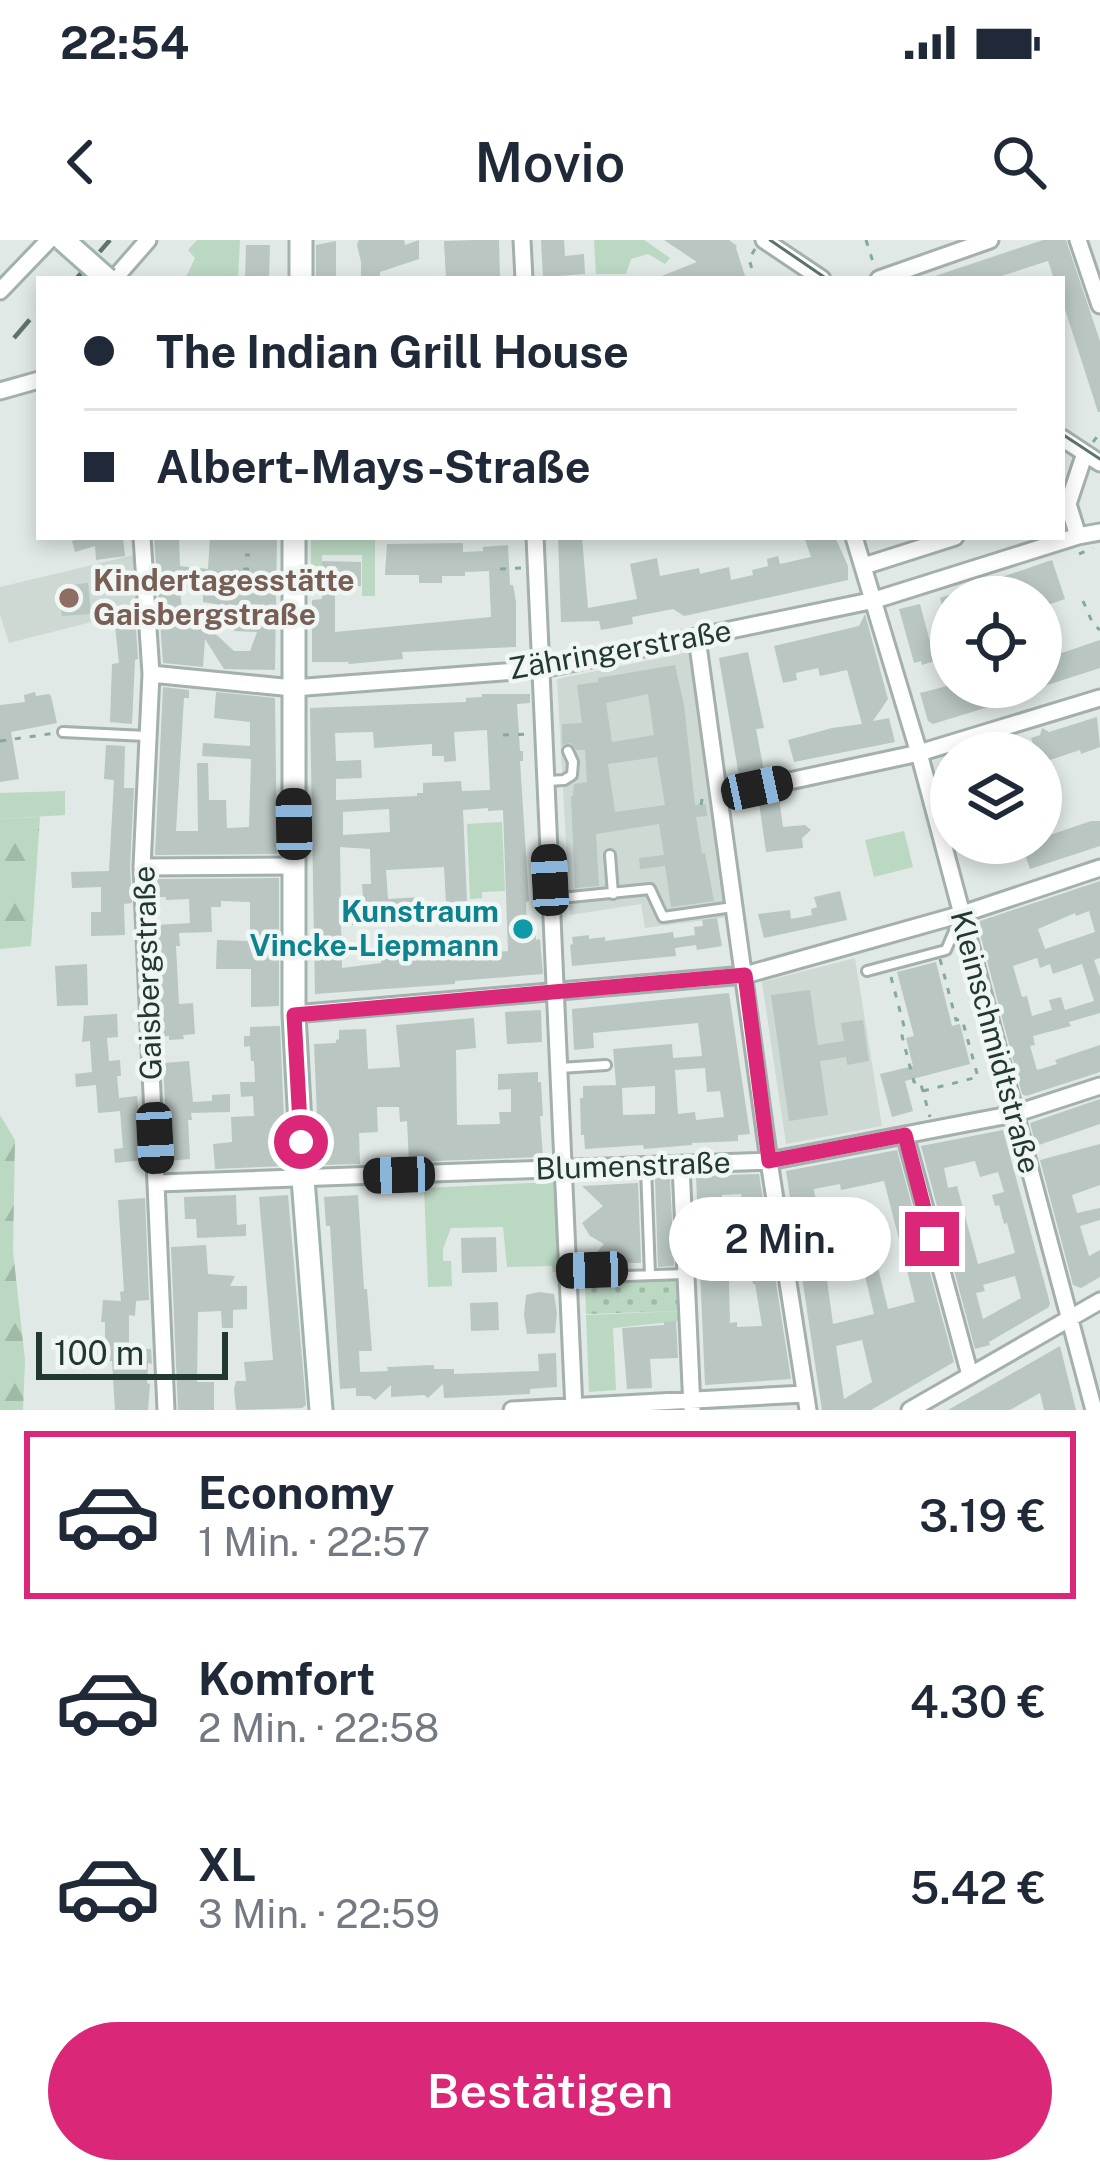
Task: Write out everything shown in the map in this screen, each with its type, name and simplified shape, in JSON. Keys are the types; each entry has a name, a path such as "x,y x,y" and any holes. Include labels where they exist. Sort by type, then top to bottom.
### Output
{"main road":[{"path":"63,240 107,276"},
{"path":"301,240 301,276"},
{"path":"294,540 294,1015 321,1410"}],"street":[{"path":"0,291 49,240"},
{"path":"114,276 148,240"},
{"path":"523,240 524,276"},
{"path":"888,276 990,240"},
{"path":"1078,240 1100,305"},
{"path":"763,242 817,276"},
{"path":"0,391 36,381"},
{"path":"1079,544 1065,505 1084,463"},
{"name":"Zähringerstraße","path":"151,674 293,688 542,669 874,600 1079,544 1100,532"},
{"name":"Gaisbergstraße","path":"142,540 151,674 142,867 166,1410"},
{"path":"535,540 574,1408"},
{"name":"Kleinschmidtstraße","path":"855,540 919,753 1068,1319 1088,1362 1094,1410"},
{"path":"864,566 946,540"},
{"path":"512,1410 806,1402 697,638"},
{"path":"720,796 919,753 1100,698"},
{"path":"142,867 295,866"},
{"path":"294,1015 745,975 962,914 1100,868"},
{"name":"Blumenstraße","path":"158,1183 769,1161 1014,1114 1100,1086"},
{"path":"905,1135 970,1376"},
{"path":"684,1165 692,1405"},
{"path":"910,1410 1100,1300"}],"lane":[{"path":"64,732 148,736"},
{"path":"546,781 572,775 568,751"},
{"path":"610,855 613,894"},
{"path":"551,899 650,889 663,916 735,907"},
{"path":"867,971 946,950 962,914"},
{"path":"558,1068 606,1065"},
{"path":"646,1166 650,1275"},
{"path":"568,1274 616,1269"},
{"path":"568,1274 686,1274"}],"path":[{"path":"866,240 878,276"},
{"path":"754,276 748,259 763,242"},
{"path":"500,569 537,568"},
{"path":"294,588 340,589"},
{"path":"1083,602 1100,630"},
{"path":"0,741 64,732"},
{"path":"502,735 544,734"},
{"path":"923,1091 977,1078 938,952"},
{"path":"887,965 914,1082 920,1081 933,1130"}],"shaded area":[{"name":"Kindertagesstätte Gaisbergstraße","path":"134,555 139,610 9,643 0,615 0,587"},
{"path":"694,651 729,917 645,928 641,904 570,915 557,679"},
{"path":"855,958 882,1126 786,1144 762,982"}],"green space":[{"path":"197,240 240,240 238,276 186,276 195,258 188,250"},
{"path":"594,240 644,240 670,258 665,264 648,254 631,259 626,274 596,274"},
{"path":"311,540 375,540 375,596 362,596 362,555 322,555 321,595 311,595"},
{"path":"65,791 65,815 0,819 0,793"},
{"path":"40,817 31,946 0,949 0,819"},
{"path":"502,822 505,891 482,892 482,898 470,899 467,824"},
{"path":"904,831 913,867 874,877 865,840"},
{"path":"0,1115 15,1140 13,1251 25,1360 23,1410 0,1410"},
{"path":"554,1182 558,1272 552,1266 507,1267 503,1227 451,1228 443,1261 451,1261 452,1286 428,1287 424,1188"},
{"path":"680,1280 681,1311 586,1314 585,1284"},
{"path":"681,1311 681,1321 613,1328 616,1390 589,1392 586,1315"}],"building":[{"path":"359,240 404,240 405,245 419,240 419,259 380,272 380,276 361,276"},
{"path":"499,240 500,276 446,276 444,241"},
{"path":"541,240 564,240 565,256 584,254 585,274 543,276"},
{"path":"664,240 729,240 737,246 745,276 662,276 697,262"},
{"path":"1043,240 1066,240 1100,341 1100,412 1065,309 1065,276 1053,276 1048,261 1001,276 935,276"},
{"path":"336,241 336,276 316,276 316,245"},
{"path":"246,245 270,245 269,276 245,276"},
{"path":"123,540 125,556 96,560 95,546 75,552 72,541"},
{"path":"154,540 179,540 180,566 208,569 210,540 277,540 275,670 224,669 205,639 203,667 163,663","holes":["180,587 203,592 203,602 234,607 234,631 257,632 250,651 234,651 192,612 197,626 183,626"]},
{"path":"558,540 582,540 588,608 637,599 630,564 657,558 660,576 729,567 731,580 753,575 752,570 768,566 767,559 778,556 780,564 811,557 805,540 836,540 848,566 848,580 684,616 673,609 632,617 633,624 601,630 599,621 561,622"},
{"path":"463,543 463,552 508,545 516,647 402,652 403,659 349,664 312,662 312,600 322,599 322,561 361,562 361,586 335,586 335,632 491,617 489,571 442,576 442,583 419,583 419,575 385,575 387,544"},
{"path":"1052,560 1057,576 1005,576"},
{"path":"88,583 91,614 62,616 55,592 60,586"},
{"path":"920,604 930,663 914,663 899,609"},
{"path":"135,613 138,659 132,724 110,722 112,664 119,663 114,617"},
{"path":"865,614 888,699 873,721 889,718 895,742 794,762 788,740 862,724 847,670 820,676 818,668 796,673 797,680 783,683 774,646 859,626"},
{"path":"1100,640 1100,668 1062,680 1062,653"},
{"path":"748,652 764,728 756,729 764,771 739,776 719,658"},
{"path":"675,665 695,805 706,804 707,816 696,817 714,901 671,907 665,866 640,869 639,858 664,855 659,824 596,834 599,886 575,888 571,796 574,784 587,782 585,750 570,743 562,745 562,724 582,723 577,685 598,682 598,678","holes":["648,694 654,735 612,742 606,703","657,757 665,805 615,812 608,764"]},
{"path":"163,687 189,690 189,698 184,698 176,831 198,831 197,763 208,763 209,800 226,800 227,828 249,827 251,759 202,756 203,743 250,746 250,722 214,718 216,692 275,698 277,854 155,855"},
{"path":"930,690 930,708 985,708 933,724 920,693"},
{"path":"35,692 36,696 51,696 57,723 11,732 19,779 0,782 0,705 25,702 24,695"},
{"path":"530,694 530,703 517,704 523,751 527,924 535,923 543,974 315,994 310,708 466,702 466,698","holes":["487,730 490,790 462,791 461,781 423,783 423,793 417,796 336,800 336,779 362,778 361,760 336,761 335,733 373,732 374,748 432,744 432,756 444,756 444,762 456,761 454,732","389,809 390,832 343,835 343,812","463,810 503,810 508,951 473,954 472,949 461,950 441,953 442,958 381,959 381,963 342,968 341,925 370,925 370,910 364,910 398,908 398,913 421,911 421,897 388,899 386,870 444,867 446,903 467,901","340,847 370,849 371,884 362,884 364,910 341,910"]},
{"path":"1097,717 1100,747 1062,756 1062,732 1049,732"},
{"path":"106,745 125,746 124,788 134,788 132,903 124,904 125,935 91,936 91,912 101,912 101,887 72,888 71,872 109,871 114,780 104,779"},
{"path":"779,798 783,827 805,825 811,830 802,838 803,848 766,852 759,801"},
{"path":"1100,821 1100,846 1062,858 1062,831"},
{"path":"279,878 279,1006 251,1007 251,969 216,969 217,940 250,941 250,902 221,901 221,907 211,907 212,932 179,933 180,946 176,946 179,1004 193,1003 195,1034 183,1035 184,1039 162,1037 157,925 190,923 189,899 158,897 157,879"},
{"path":"1100,881 1100,958 1094,960 1100,977 1100,1013 1033,1036 1035,1045 1030,1046 1037,1070 1100,1045 1100,1072 1022,1094 980,921","holes":["1089,911 1095,932 1045,949 1038,929","1037,958 1040,968 1050,964 1053,974 1082,964 1094,1001 1065,1010 1061,997 1049,1000 1052,1010 1032,1016 1013,966"]},
{"path":"840,891 847,920 764,938 758,914 790,910 791,919 812,915 811,909 817,907 814,897"},
{"path":"717,918 722,946 697,950 696,945 675,948 676,956 572,966 572,937 589,935 589,939 605,937 605,941 673,932 674,938 695,935 694,927 703,926 702,920"},
{"path":"936,962 952,1026 960,1024 970,1064 905,1081 913,1111 892,1117 880,1074 913,1066 906,1038 914,1036 897,972"},
{"path":"87,964 88,1005 57,1006 55,966"},
{"path":"810,990 818,1045 844,1041 841,1023 863,1020 869,1061 847,1065 846,1057 820,1061 828,1115 789,1121 771,995"},
{"path":"729,993 750,1134 738,1135 738,1141 585,1149 583,1086 616,1085 613,1049 672,1044 673,1058 702,1056 698,1023 593,1033 594,1048 574,1050 572,1009","holes":["705,1068 707,1092 720,1091 724,1117 696,1120 695,1112 678,1114 675,1070","655,1086 655,1114 623,1115 622,1088"]},
{"path":"541,1010 542,1042 507,1044 505,1012"},
{"path":"117,1014 118,1037 107,1038 109,1061 120,1060 119,1098 137,1096 143,1160 115,1163 114,1149 123,1148 120,1111 98,1113 96,1085 76,1087 75,1074 92,1072 90,1041 82,1042 84,1016"},
{"path":"474,1018 476,1048 456,1050 457,1125 500,1124 499,1112 511,1112 511,1089 498,1090 498,1074 538,1072 543,1157 409,1162 407,1121 400,1122 399,1107 377,1107 378,1132 359,1133 360,1164 319,1165 314,1044 336,1043 339,1030 366,1029 368,1069 400,1067 396,1025"},
{"path":"280,1026 286,1166 215,1169 213,1144 232,1142 231,1117 254,1116 253,1096 241,1097 240,1082 255,1082 254,1061 250,1046 244,1047 244,1036 250,1036 250,1027"},
{"path":"189,1061 193,1102 230,1094 230,1112 191,1113 190,1159 168,1161 163,1063"},
{"path":"1100,1099 1100,1124 1036,1146 1030,1123"},
{"path":"1003,1130 1050,1303 990,1345 975,1349 921,1146","holes":["975,1161 980,1177 998,1172 1004,1192 992,1195 1007,1223 1015,1253 978,1264 957,1186 948,1188 944,1168","1015,1276 1021,1298 983,1319 976,1293 985,1291 983,1285"]},
{"path":"1100,1144 1100,1185 1072,1195 1077,1213 1100,1208 1100,1220 1080,1226 1089,1256 1100,1250 1100,1277 1081,1288 1073,1285 1040,1160"},
{"path":"897,1150 954,1362 871,1410 822,1410 786,1171","holes":["884,1181 915,1302 888,1309 866,1218 852,1221 874,1314 833,1324 819,1222 852,1215 850,1202 817,1209 814,1189 840,1184 841,1190","862,1340 872,1382 844,1399 836,1346"]},
{"path":"759,1174 791,1379 705,1385 696,1176","holes":["741,1194 750,1245 725,1251 722,1195","752,1279 762,1326 737,1327 737,1322 730,1323 729,1280"]},
{"path":"655,1178 670,1178 674,1266 658,1267"},
{"path":"638,1183 641,1263 588,1262 604,1244 590,1236 582,1223 603,1206 582,1186"},
{"path":"236,1195 237,1225 246,1224 246,1236 197,1238 196,1219 185,1219 184,1197"},
{"path":"288,1195 306,1405 236,1410 234,1389 236,1381 246,1381 244,1362 273,1360 259,1197"},
{"path":"358,1195 372,1351 359,1351 360,1372 434,1365 434,1369 454,1369 454,1374 539,1371 538,1354 556,1353 557,1387 530,1389 530,1394 444,1398 443,1384 428,1398 391,1397 391,1385 375,1400 356,1396 356,1388 340,1389 324,1197"},
{"path":"145,1198 149,1300 136,1301 135,1316 129,1315 129,1349 151,1349 148,1410 115,1410 112,1361 105,1361 103,1300 121,1301 124,1291 118,1200"},
{"path":"496,1237 497,1272 462,1273 461,1238"},
{"path":"206,1245 208,1274 235,1276 230,1286 247,1286 247,1309 233,1310 233,1328 222,1328 221,1311 198,1312 197,1382 214,1382 214,1410 178,1410 171,1247"},
{"path":"554,1294 555,1333 527,1334 526,1295"},
{"path":"498,1302 499,1330 471,1331 470,1303"},
{"path":"676,1321 678,1358 650,1359 652,1388 627,1389 622,1328"},
{"path":"1060,1346 1076,1410 1044,1410 1040,1393 1010,1410 948,1410"}],"tram line":[{"path":"770,240 823,276"},
{"path":"1065,436 1100,459"}],"railway":[{"path":"79,276 110,240"},
{"path":"14,338 36,312"}],"place":[{"name":"Kindertagesstätte Gaisbergstraße","path":"69,598"},
{"name":"Kunstraum Vincke-Liepmann","path":"523,929"}],"route":[{"path":"301,1142 294,1015 745,975 769,1161 905,1135 932,1239"}]}
